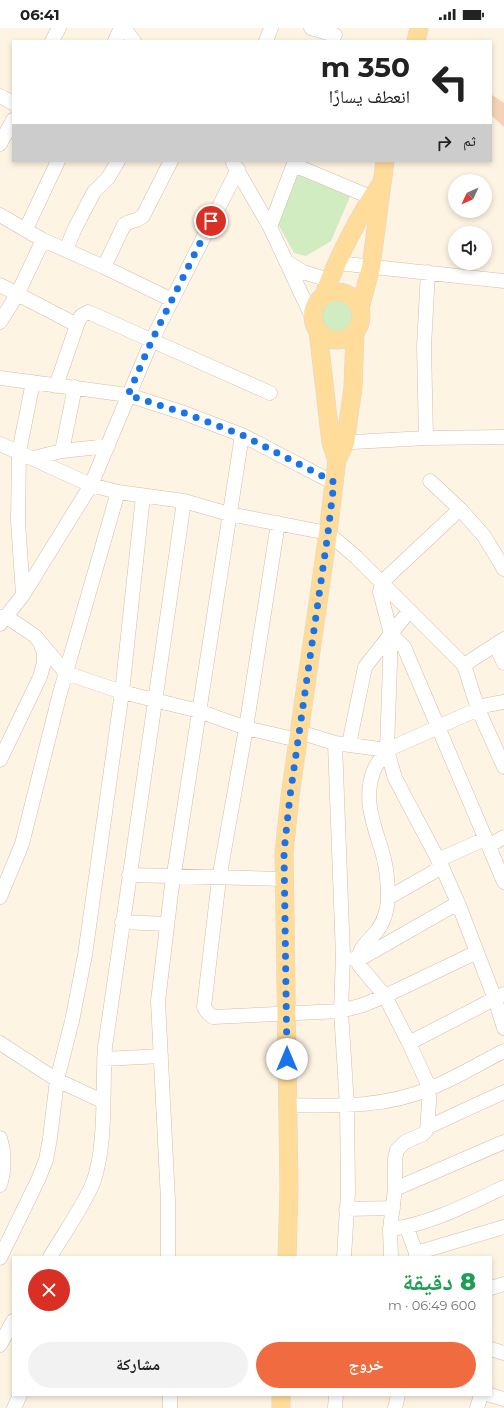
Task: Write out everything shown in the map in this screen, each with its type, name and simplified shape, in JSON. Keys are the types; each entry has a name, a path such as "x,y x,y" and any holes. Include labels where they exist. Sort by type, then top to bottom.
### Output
{"main road":[{"path":"416,40 419,28"},
{"path":"287,1256 287,1012 284,852 328,533 338,443 353,388 355,333 361,321 360,308 371,266 378,194 385,162"},
{"path":"338,443 313,310 317,301 327,288 337,263 378,194"},
{"path":"327,288 331,292 345,293 357,302 360,308"},
{"path":"316,325 324,336 336,340 343,339 355,333"},
{"path":"280,1408 281,1396"}],"street":[{"path":"52,40 58,28"},
{"path":"116,40 123,28 133,40"},
{"path":"266,40 272,28"},
{"path":"312,28 336,35"},
{"path":"0,96 12,102"},
{"path":"0,144 12,122"},
{"path":"26,229 58,162"},
{"path":"66,250 75,228 94,192 108,178 117,162"},
{"path":"104,266 124,225 128,221 139,220 143,216 170,162"},
{"path":"270,227 294,163 378,194"},
{"path":"235,165 270,227 316,325"},
{"path":"235,165 152,340 91,485 23,596 2,619 27,629 66,673 122,692 199,711 246,728 342,744 387,750 478,709 497,702 504,702"},
{"path":"0,215 43,240 104,266 172,300"},
{"path":"0,322 17,295 43,240"},
{"path":"287,262 327,288"},
{"path":"337,263 504,281"},
{"path":"426,438 424,346 428,272"},
{"path":"0,285 77,325"},
{"path":"56,386 77,325 81,316 88,312 270,393"},
{"path":"0,378 128,395 184,413 242,435 334,482"},
{"path":"23,596 18,521 19,452 34,382"},
{"path":"62,451 75,387"},
{"path":"168,1256 168,1201 158,1001 173,876 242,435"},
{"path":"338,443 426,438 504,437"},
{"path":"0,445 19,452 91,485 118,492 184,501 229,514 328,533 382,582 464,665 478,709 504,767"},
{"path":"32,458 62,451 108,446"},
{"path":"430,481 460,509 484,536 504,569"},
{"path":"0,897 22,844 66,673 118,492"},
{"path":"0,1258 46,1160 57,1080 72,1021 84,955 122,692 143,496"},
{"path":"51,1256 93,1183 100,1146 104,1059 122,922 184,501"},
{"path":"460,509 382,582 380,592 391,634 387,750 396,778 440,864 458,904 476,952 500,996 504,1028"},
{"path":"278,523 246,728 219,879 204,1007 208,1013 214,1017 287,1012 341,1011 363,1005 385,996 476,952"},
{"path":"344,1256 348,1192 347,1106 341,1011 343,956 342,744 365,667 409,611"},
{"path":"391,634 404,647 437,728 504,882"},
{"path":"464,665 499,642 504,663"},
{"path":"0,760 40,677 44,662 44,652 40,643"},
{"path":"387,750 374,770 369,794 372,820 382,849 386,870 388,898 384,920 377,931 363,945 358,960 363,971 385,996 430,1089 428,1127"},
{"path":"388,898 440,864 487,842 504,837"},
{"path":"129,875 219,879 285,879"},
{"path":"343,956 358,960 458,904"},
{"path":"122,922 167,924"},
{"path":"409,1043 500,996"},
{"path":"0,1043 57,1080 102,1101"},
{"path":"286,1105 347,1106 393,1100 430,1089 504,1051"},
{"path":"104,1059 161,1056"},
{"path":"391,1256 390,1229 395,1189 395,1159 397,1150 405,1142 423,1134 428,1127 504,1092"},
{"path":"0,1138 4,1160 4,1172 0,1185"},
{"path":"395,1189 504,1142"},
{"path":"390,1229 408,1228 478,1200 504,1187"},
{"path":"346,1209 393,1208"},
{"path":"408,1228 416,1255 504,1227"},
{"path":"492,1288 504,1284"},
{"path":"0,1345 12,1323"},
{"path":"14,1408 20,1396"},
{"path":"170,1396 170,1408"},
{"path":"335,1408 336,1396"},
{"path":"396,1408 398,1396"},
{"path":"477,1408 481,1396"},
{"path":"492,1396 504,1399"}],"green space":[{"path":"298,171 352,192 331,241 306,256 294,253 278,224"},
{"path":"334,299 340,299 344,300 351,306 354,316 353,323 347,330 340,333 334,333 330,332 323,326 320,319 320,313 321,309 327,302"}],"building":[{"path":"492,95 504,103 504,127 492,116"}],"route":[{"path":"211,221 152,340 128,395 184,413 242,435 334,482 290,796 284,852 286,907 287,1059"}]}
